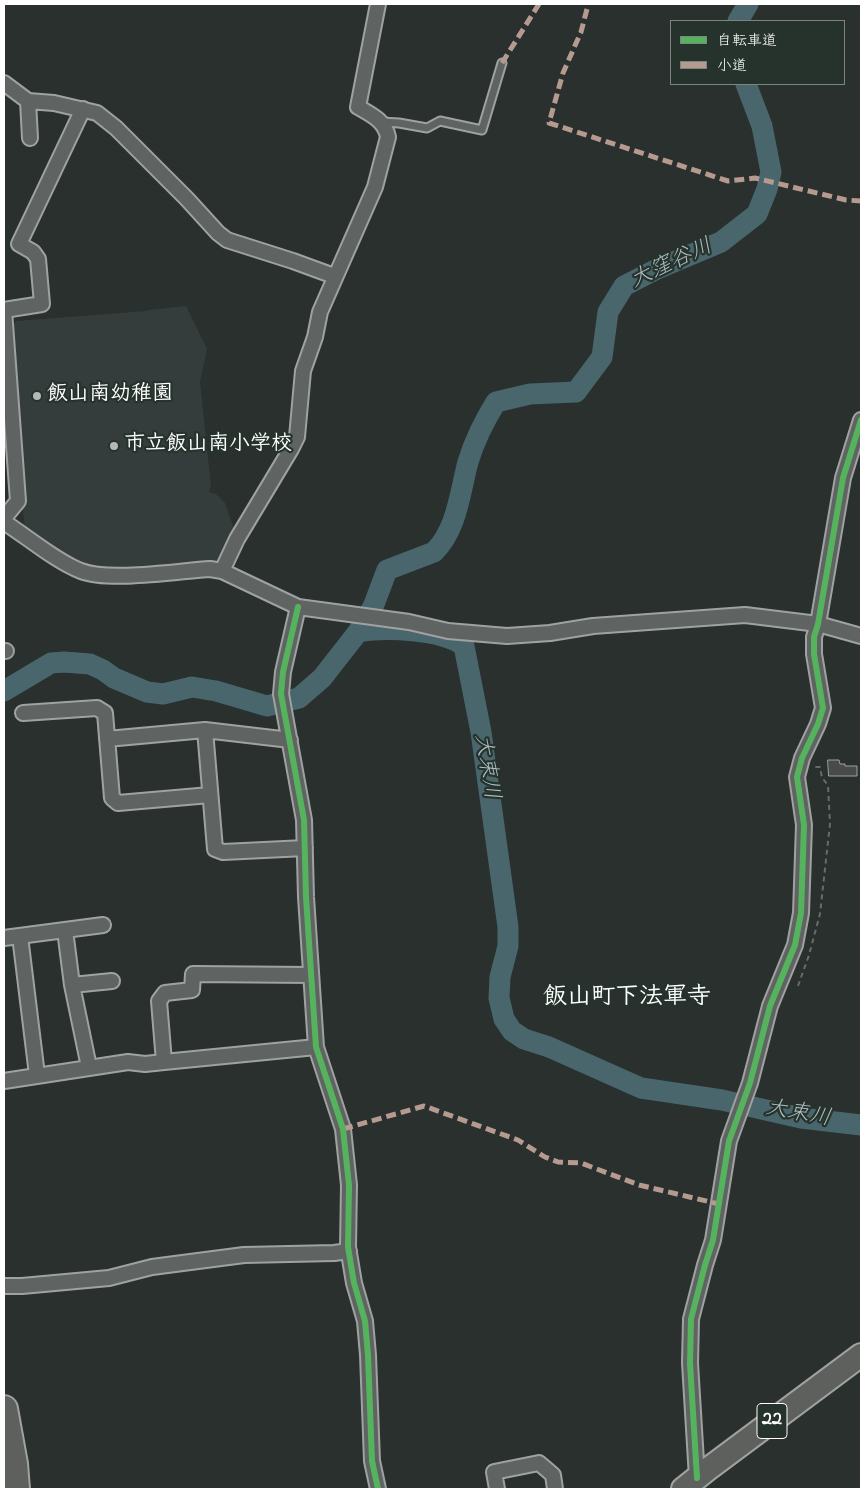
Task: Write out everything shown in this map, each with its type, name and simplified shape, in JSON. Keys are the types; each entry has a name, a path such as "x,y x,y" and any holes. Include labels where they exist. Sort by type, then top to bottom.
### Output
{"highway":[{"path":"4,1409 14,1464 16,1489"}],"main road":[{"name":"22","path":"690,1483 861,1355"}],"street":[{"path":"222,572 237,539 297,437 303,371 320,312 334,276 375,187 388,137 386,129 381,122 358,107 378,4"},
{"path":"4,83 28,101 54,103 97,113 116,128 226,240 334,276"},
{"path":"28,101 30,138"},
{"path":"4,518 18,501 4,310 42,304 38,259 32,252 19,244 83,109"},
{"path":"690,1483 691,1319 713,1240 729,1141 743,1104 770,1006 795,944 801,913 804,825 797,777 802,758 818,724 823,708 814,654 814,637 818,624 843,478 861,420"},
{"path":"4,522 81,571 100,575 127,575 210,569 222,572 298,607 409,622 448,631 507,636 550,633 611,624 745,615 818,624 861,636"},
{"path":"298,607 283,672 282,694 304,820 306,897 316,1047 343,1129 349,1186 349,1251 354,1283 365,1321 372,1461 378,1489"},
{"path":"24,713 97,708 105,713 112,798 118,803 210,795"},
{"path":"107,740 205,730 290,740"},
{"path":"205,730 215,849 223,852 305,848"},
{"path":"4,938 103,925"},
{"path":"65,930 72,985 88,1067"},
{"path":"20,936 38,1075"},
{"path":"164,1062 159,1001 165,993 192,990 193,974 311,975"},
{"path":"72,985 112,981"},
{"path":"4,1081 128,1062 145,1064 316,1047"},
{"path":"4,1286 109,1278 152,1267 244,1255 349,1251"},
{"path":"497,1489 494,1472 539,1464 553,1475 555,1489"}],"lane":[{"path":"381,122 399,122 427,128 440,121 482,130 502,63"}],"path":[{"path":"798,986 810,955 820,914 830,824 828,785 822,778 820,767 809,767"}],"shaded area":[{"path":"186,306 207,349 200,382 211,486 209,492 216,494 225,503 233,526 233,536 219,562 116,571 113,567 95,567 78,562 59,553 25,529 19,478 10,330 16,321"}],"building":[{"path":"828,760 839,760 840,764 845,764 845,766 857,766 857,776 829,776"}],"waterway":[{"name":"大窪谷川","path":"739,20 748,4"},
{"name":"大窪谷川","path":"4,691 51,663 64,662 90,664 114,678 147,692 163,694 192,687 216,691 267,706 299,698 322,678 358,632 373,607 387,570 434,552 442,543 457,510 473,446 496,402 530,394 576,392 602,357 608,312 624,286 657,269 721,242 757,214 767,189 771,172 762,126 746,85"},
{"name":"大束川","path":"358,632 369,630 413,631 442,636 464,646 481,732 508,927 508,946 500,977 499,998 504,1019 512,1031 524,1039 549,1047 641,1088 722,1100 801,1118 861,1125"}],"marked path":[{"path":"502,63 539,4"},
{"path":"587,9 581,32 563,73 549,123 728,181 755,178 846,200 861,201"},
{"path":"343,1129 424,1106 518,1140 545,1157 558,1162 581,1163 639,1185 719,1204"}],"cycle path":[{"path":"697,1478 690,1363 691,1319 713,1240 729,1141 750,1083 770,1006 795,945 801,913 804,825 797,777 802,758 818,724 823,708 814,654 814,637 818,624 843,478 861,420"},
{"path":"298,607 283,672 281,694 304,820 306,897 316,1047 343,1129 349,1185 348,1247 354,1283 365,1321 372,1461 378,1489"}],"place":[{"name":"飯山南幼稚園","path":"37,396"},
{"name":"市立飯山南小学校","path":"114,446"}],"district":[{"name":"飯山町下法軍寺","path":"627,999"}]}
